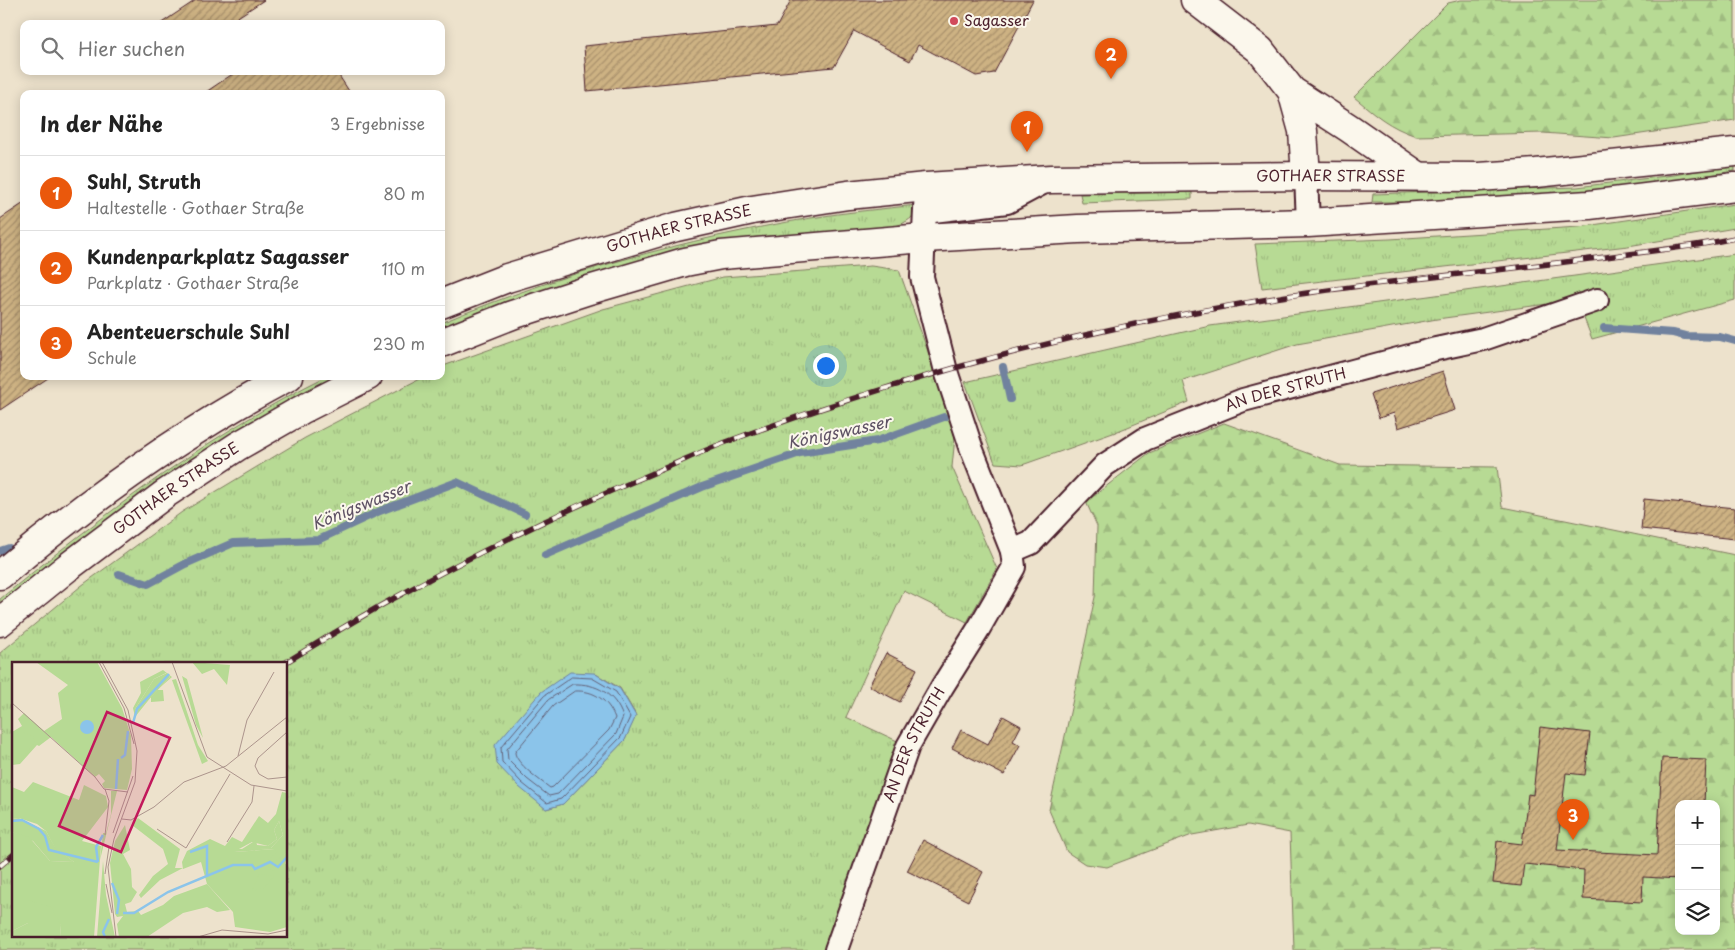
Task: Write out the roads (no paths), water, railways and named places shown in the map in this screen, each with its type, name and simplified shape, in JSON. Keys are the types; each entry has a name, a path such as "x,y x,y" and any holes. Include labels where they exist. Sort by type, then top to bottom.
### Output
{"main road":[{"path":"1195,0 1260,50 1292,92 1349,128 1418,176"},
{"path":"1292,92 1303,131 1306,176"},
{"name":"GOTHAER STRASSE","path":"445,341 512,315 685,262 925,212 1052,179 1306,176 1479,177 1536,174 1735,152"},
{"name":"GOTHAER STRASSE","path":"445,302 507,278 676,227 752,210 848,195 925,212 1078,229 1308,223 1589,205 1735,187"},
{"path":"0,575 76,513 137,468 201,426 282,380"},
{"name":"GOTHAER STRASSE","path":"0,622 68,567 165,494 238,446 301,410 360,380"}],"street":[{"path":"1306,176 1308,223"},
{"name":"AN DER STRUTH","path":"836,950 908,746 1014,567 1012,551 972,450 946,371 922,277 925,212"},
{"name":"AN DER STRUTH","path":"1012,551 1030,544 1105,465 1145,438 1243,400 1436,349 1483,339 1597,300"}],"water":[{"path":"570,672 594,673 620,689 636,716 625,740 563,804 546,809 519,787 497,764 495,745 541,692"}],"waterway":[{"name":"Königswasser","path":"1604,328 1673,333 1685,336 1720,337 1735,341"},
{"name":"Königswasser","path":"1003,367 1010,399"},
{"name":"Königswasser","path":"545,555 702,487 800,453 877,441 944,417"},
{"name":"Königswasser","path":"119,574 148,584 185,564 233,543 318,540 380,511 457,482 525,514"},
{"name":"Königswasser","path":"0,551 9,548"}],"railway":[{"path":"286,662 362,616 422,583 522,532 589,501 729,441 860,396 926,376 1060,341 1195,312 1263,300 1352,287 1664,250 1735,238"},
{"path":"0,866 12,856"}],"place":[{"name":"Sagasser","path":"954,21"},
{"name":"Kundenparkplatz Sagasser","path":"1111,79"},
{"name":"Suhl, Struth","path":"1027,152"},
{"name":"Abenteuerschule Suhl","path":"1573,840"}]}
